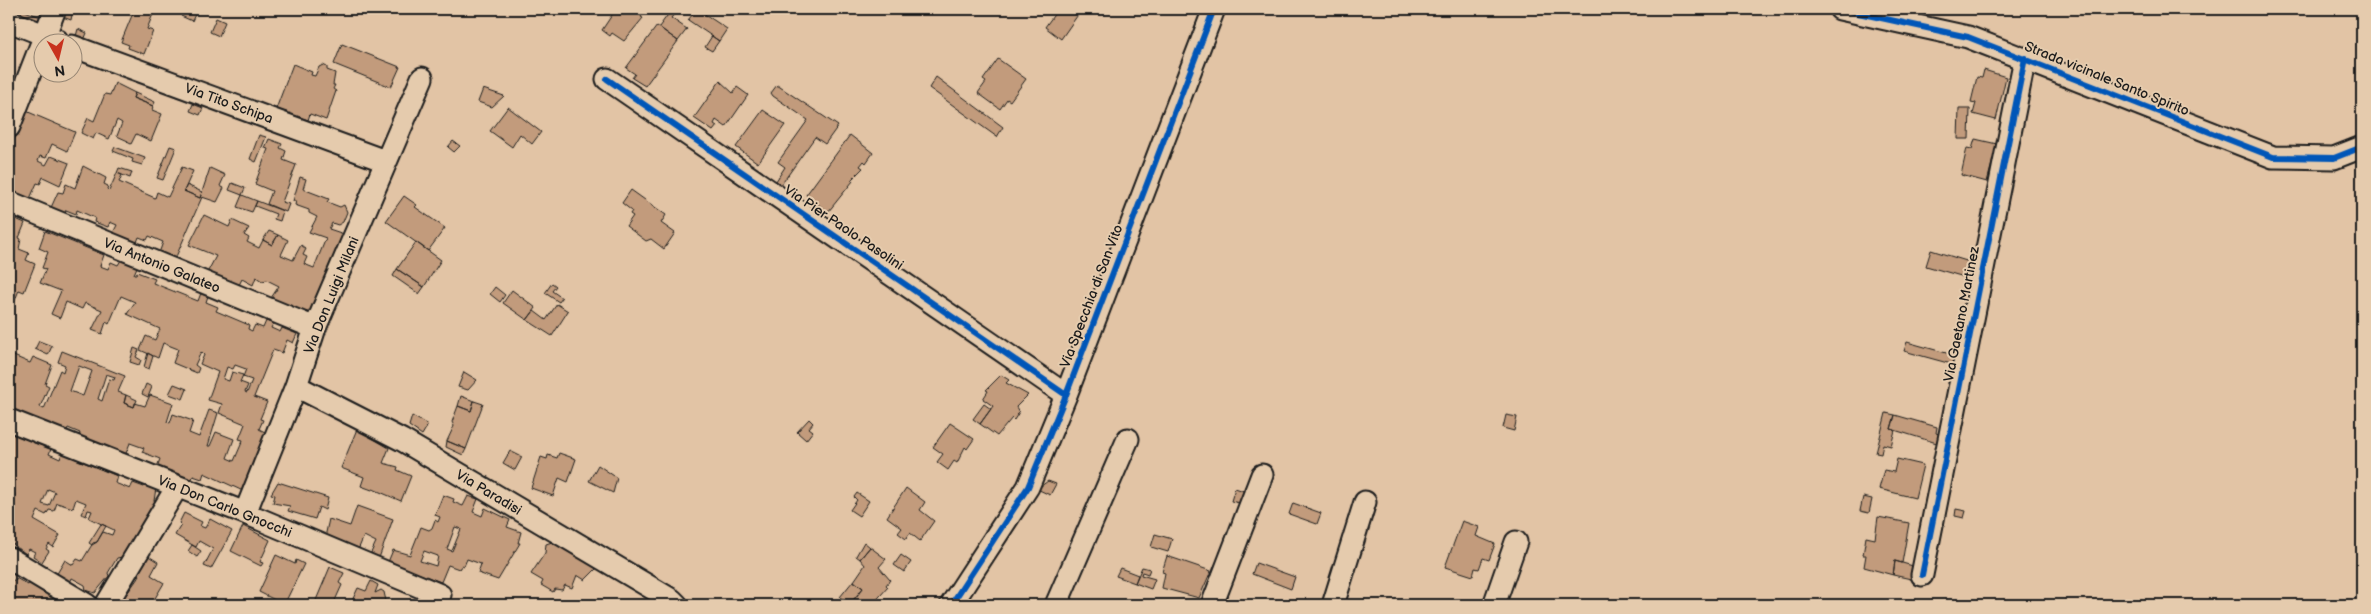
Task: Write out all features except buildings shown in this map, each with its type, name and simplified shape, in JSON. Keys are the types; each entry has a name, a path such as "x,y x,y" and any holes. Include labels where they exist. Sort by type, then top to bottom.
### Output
{"street":[{"path":"54,32 55,9"},
{"name":"Via Specchia di San Vito","path":"951,605 1028,486 1066,395 1214,9"},
{"name":"Strada vicinale Santo Spirito","path":"1840,9 1968,37 2273,157 2334,158 2362,147"},
{"path":"9,21 36,32"},
{"name":"Via Tito Schipa","path":"82,50 386,161"},
{"name":"Via Gaetano Martinez","path":"1922,575 2025,58"},
{"name":"Via Don Luigi Milani","path":"245,513 296,386 315,328 422,78"},
{"name":"Via Pier Paolo Pasolini","path":"606,79 1066,395"},
{"path":"9,127 32,82"},
{"name":"Via Antonio Galateo","path":"9,202 315,328"},
{"name":"Via Paradisi","path":"296,386 402,440 672,600 677,605"},
{"name":"Via Don Carlo Gnocchi","path":"9,420 245,513 440,595"},
{"path":"1056,605 1128,438"},
{"path":"1212,605 1262,475"},
{"path":"106,605 177,487"},
{"path":"1333,605 1365,502"},
{"path":"1494,605 1516,542"},
{"path":"9,558 87,605"}],"cycle path":[{"path":"951,605 1028,487 1066,395 1214,9"},
{"path":"1840,9 1968,37 2273,157 2334,158 2362,147"},
{"path":"1922,575 2025,58"},
{"path":"607,79 1066,395"}]}
